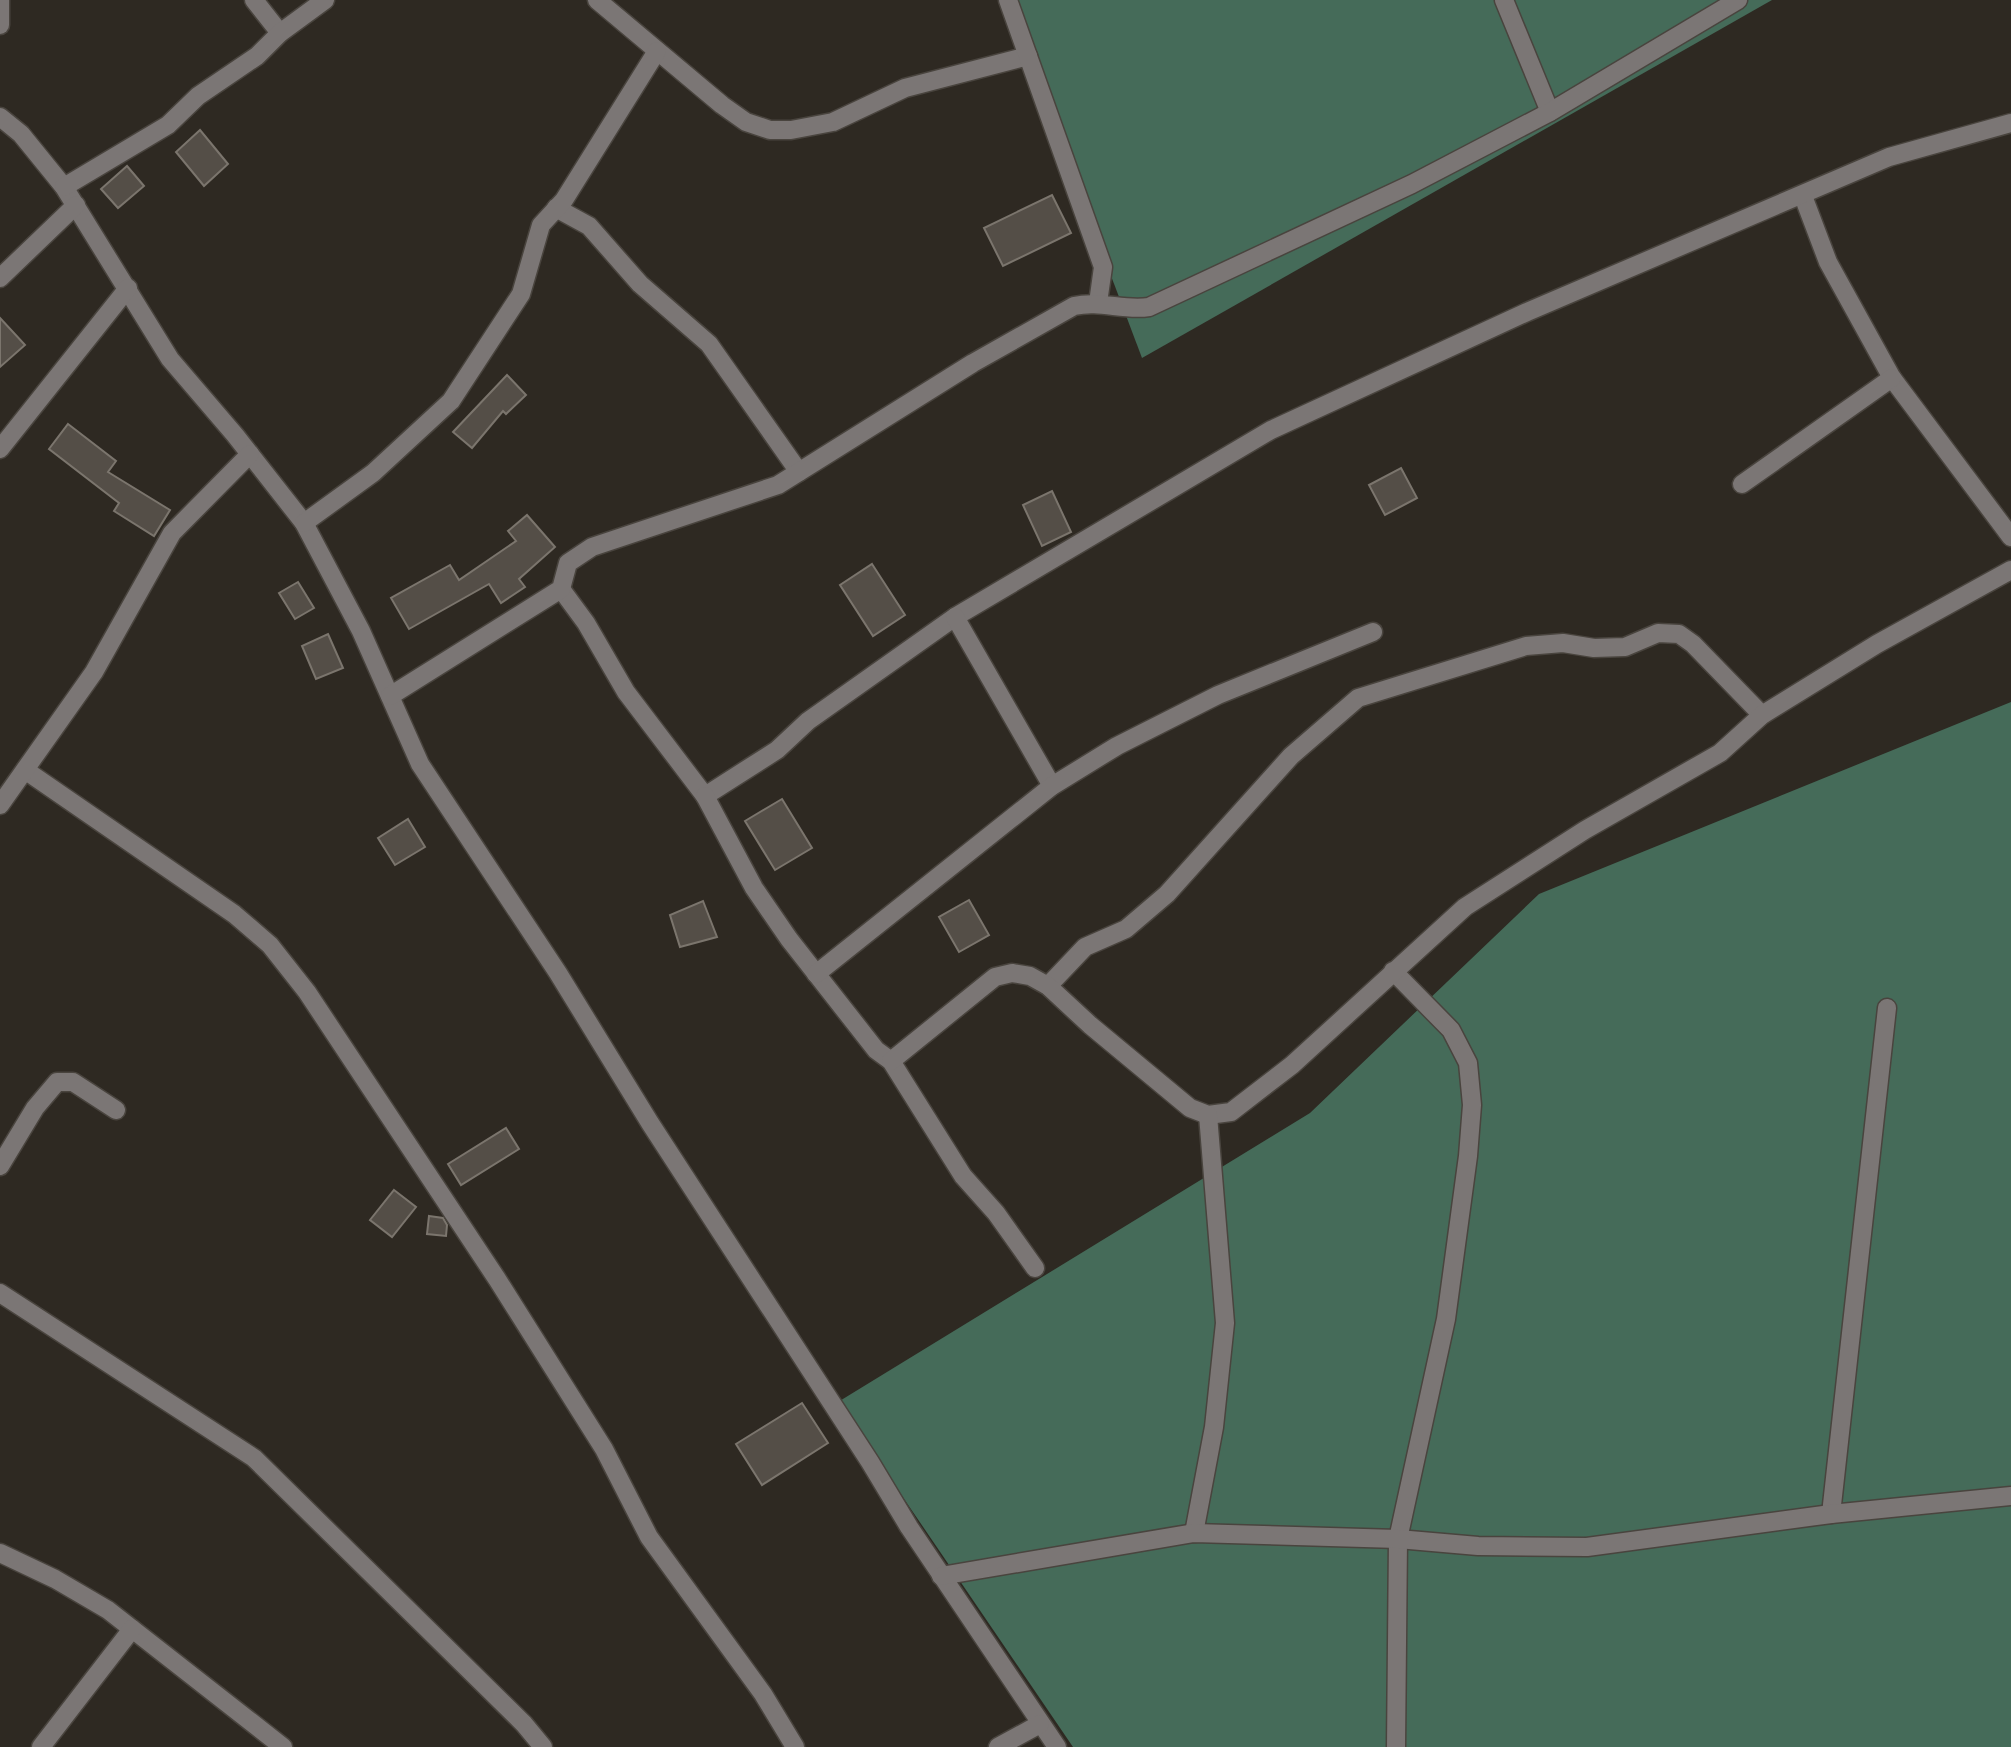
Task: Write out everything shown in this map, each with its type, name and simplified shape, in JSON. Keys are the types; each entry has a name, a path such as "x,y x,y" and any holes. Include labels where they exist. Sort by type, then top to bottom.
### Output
{"street":[{"path":"0,0 0,25"},
{"path":"254,0 280,33"},
{"path":"64,187 168,125 198,96 257,56 280,33 325,0"},
{"path":"597,0 746,122 770,130 792,131 833,122 905,88 1028,56"},
{"path":"1008,0 1104,267 1098,303"},
{"path":"1504,0 1550,112"},
{"path":"390,696 561,589 568,563 592,547 778,485 973,363 1034,331 1074,306 1098,303 1124,309 1149,307 1412,184 1550,112 1714,6 1738,0"},
{"path":"304,523 373,473 451,401 521,294 541,225 556,208 657,51"},
{"path":"0,117 21,134 64,187 170,359 304,523 361,631 420,764 558,973 650,1123 941,1576 1057,1747"},
{"path":"705,796 776,750 808,721 955,617 1271,430 1527,312 1889,157 2011,122"},
{"path":"1803,196 1828,262 1892,379 2011,537"},
{"path":"0,278 76,205"},
{"path":"556,208 589,226 640,284 709,344 799,472"},
{"path":"0,449 128,288"},
{"path":"1742,484 1892,379"},
{"path":"0,804 94,672 172,533 250,454"},
{"path":"891,1061 995,977 1012,973 1030,976 1048,986 1090,1026 1190,1108 1208,1115 1231,1112 1292,1065 1465,907 1585,830 1720,753 1762,715 1877,644 2011,570"},
{"path":"561,589 586,623 626,692 705,796 754,888 816,974 876,1049 891,1061 963,1176 996,1213 1035,1268"},
{"path":"955,617 1052,786"},
{"path":"816,974 1052,786 1117,746 1218,695 1373,632"},
{"path":"1048,986 1085,947 1126,929 1167,894 1291,756 1358,698 1526,646 1563,643 1594,648 1625,648 1658,633 1669,633 1679,634 1693,644 1762,715"},
{"path":"25,770 234,914 270,944 307,992 498,1279 604,1449 649,1537 762,1693 795,1747"},
{"path":"1392,971 1451,1030 1468,1063 1472,1105 1468,1156 1446,1319 1398,1539 1396,1747"},
{"path":"1830,1514 1887,1008"},
{"path":"0,1166 35,1108 57,1082 73,1082 116,1110"},
{"path":"1194,1533 1214,1427 1225,1323 1208,1115"},
{"path":"0,1293 254,1458 524,1724 543,1747"},
{"path":"941,1576 1194,1533 1398,1539 1478,1546 1587,1547 1830,1514 2011,1496"},
{"path":"0,1553 55,1579 108,1610 283,1747"},
{"path":"41,1747 132,1629"},
{"path":"998,1747 1040,1724"}],"green space":[{"path":"1007,0 1772,0 1142,358"},
{"path":"2011,702 2011,1747 1073,1747 838,1402 1310,1113 1539,894"}],"building":[{"path":"200,130 228,164 204,186 176,152"},
{"path":"127,166 144,186 118,208 101,189"},
{"path":"1052,195 1071,233 1003,266 984,228"},
{"path":"0,318 25,345 0,367"},
{"path":"507,375 526,395 506,414 503,411 472,448 453,432"},
{"path":"68,424 116,461 108,472 170,510 154,536 114,511 119,503 49,449"},
{"path":"1401,468 1417,498 1385,515 1369,485"},
{"path":"1052,491 1071,532 1042,546 1023,505"},
{"path":"527,515 555,547 519,579 525,587 501,603 489,584 409,629 391,598 450,565 459,580 516,541 508,531"},
{"path":"872,564 905,615 873,636 840,585"},
{"path":"298,582 314,608 295,619 279,593"},
{"path":"328,634 343,668 316,679 302,646"},
{"path":"782,799 812,848 775,870 745,821"},
{"path":"408,819 425,847 395,865 378,838"},
{"path":"969,900 989,935 959,952 939,917"},
{"path":"703,901 717,937 680,947 670,915"},
{"path":"506,1128 519,1149 461,1185 448,1164"},
{"path":"394,1190 416,1207 392,1237 370,1220"},
{"path":"429,1216 443,1218 447,1225 446,1236 427,1234"},
{"path":"802,1403 828,1443 762,1485 736,1444"}]}
